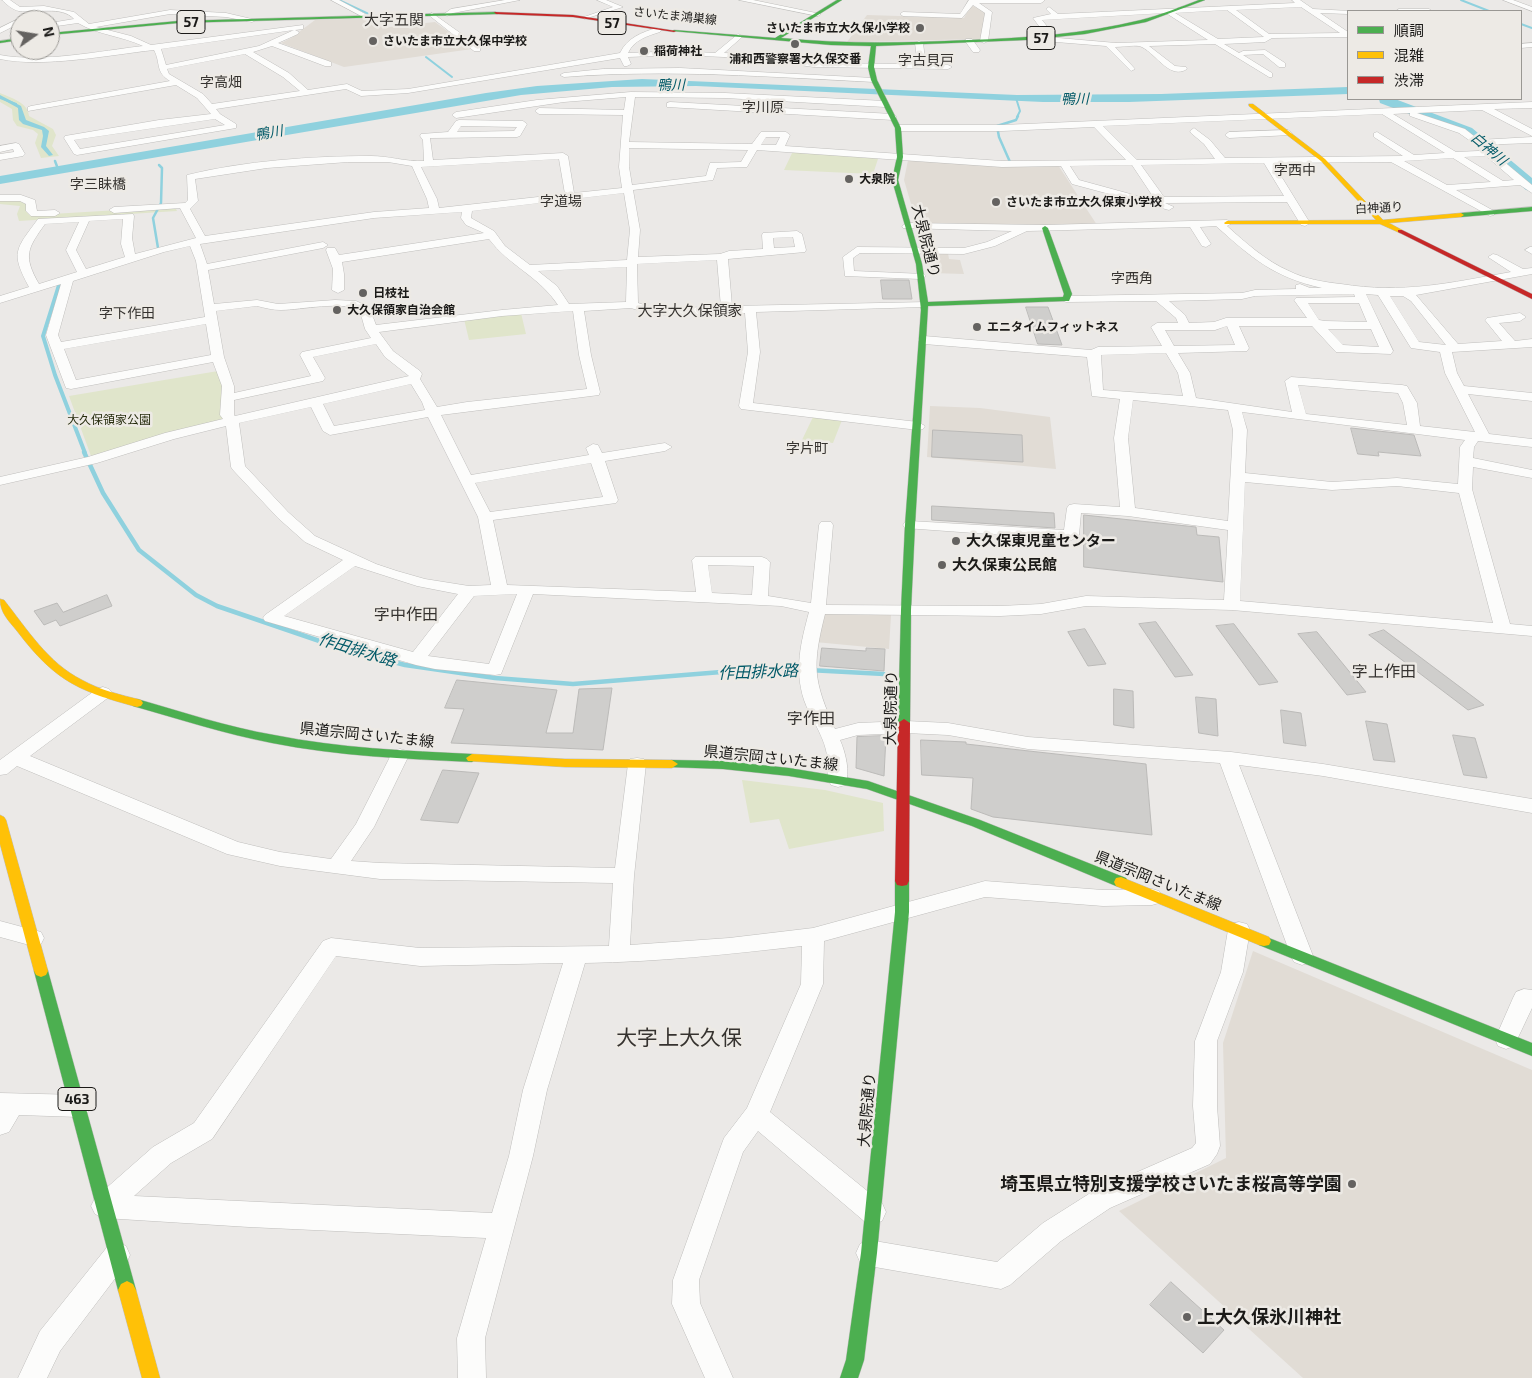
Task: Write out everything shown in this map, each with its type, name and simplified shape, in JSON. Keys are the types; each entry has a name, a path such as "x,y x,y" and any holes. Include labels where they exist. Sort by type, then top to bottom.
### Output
{"main road":[{"path":"777,39 840,0"},
{"name":"さいたま鴻巣線","path":"60,32 92,27 372,14 524,13 581,18 658,30 806,42 874,45 919,43 972,46 984,41 1043,38 1114,28 1171,12 1204,0"},
{"name":"大泉院通り","path":"849,1378 855,1360 869,1253 902,912 906,727 906,610 910,525 924,340 924,304 920,276 895,180 900,157 898,128 874,81 871,66 874,45"},
{"path":"1251,105 1323,160 1381,222 1532,296"},
{"name":"白神通り","path":"1223,223 1305,224 1381,222 1532,209"},
{"path":"924,304 1066,298 1068,294 1045,228"},
{"name":"県道宗岡さいたま線","path":"0,602 45,659 69,678 104,693 246,733 344,750 400,755 564,763 723,765 868,785 976,822 1532,1050"},
{"name":"463","path":"0,820 79,1106 151,1378"}],"street":[{"path":"5,0 19,9 44,8 72,13 77,21"},
{"path":"40,10 58,0"},
{"path":"336,0 372,14"},
{"path":"350,0 372,14"},
{"path":"470,0 498,13"},
{"path":"447,14 449,11 517,0"},
{"path":"581,18 620,7 600,0"},
{"path":"742,0 818,14"},
{"path":"1210,0 1229,8 1267,36 1347,35"},
{"path":"1295,0 1347,34"},
{"path":"1506,0 1532,10"},
{"path":"903,14 962,16 973,1 1040,1 1056,16"},
{"path":"973,1 989,12 984,41"},
{"path":"193,4 195,10 193,13"},
{"path":"1043,38 1046,30 1038,17 1303,5"},
{"path":"1312,11 1347,12"},
{"path":"92,27 158,13 180,12 226,15 252,20"},
{"path":"1171,12 1269,75"},
{"path":"432,15 477,49"},
{"path":"163,68 273,44 286,38 310,18"},
{"path":"60,24 77,21 137,40 160,51 166,75 200,96 217,116 232,126 77,152 68,138 136,126 217,116"},
{"path":"0,57 15,60 46,59 186,44 300,27"},
{"path":"630,72 623,56 625,47 632,40 658,30"},
{"path":"1148,35 1159,44"},
{"path":"717,55 738,36"},
{"path":"1031,38 1109,45 1217,43 1266,40 1267,36"},
{"path":"776,75 785,62 806,42"},
{"path":"919,43 921,58 919,66"},
{"path":"273,44 328,64"},
{"path":"1142,44 1174,68 1183,69"},
{"path":"1109,45 1131,69"},
{"path":"1525,46 1532,49"},
{"path":"246,51 286,75 306,93"},
{"path":"1235,53 1265,52 1282,64"},
{"path":"452,83 623,56 660,54 675,56 680,53 746,56 785,62 948,67"},
{"path":"1138,56 1157,55"},
{"path":"1120,57 1129,56"},
{"path":"452,83 471,86 577,74 703,71 874,81"},
{"path":"31,110 179,82"},
{"path":"211,107 347,86 361,94 371,93 386,102 455,91 452,83"},
{"path":"486,110 521,111 632,104 701,94 885,102"},
{"path":"1406,100 1432,110"},
{"path":"1518,100 1530,105"},
{"path":"456,115 547,101 632,104"},
{"path":"632,104 625,129 624,167 635,230 632,262 632,306"},
{"path":"659,105 893,117"},
{"path":"898,128 1002,128 1096,124 1179,117 1266,117 1530,105"},
{"path":"1484,107 1532,133"},
{"path":"1499,107 1532,124"},
{"path":"429,164 424,136 450,135 459,123 512,124 521,111"},
{"path":"1412,111 1454,123"},
{"path":"1412,111 1462,131 1488,148 1527,181 1532,190"},
{"path":"1384,112 1500,184"},
{"path":"1179,117 1190,132 1207,142 1222,161"},
{"path":"1096,124 1112,135 1161,200 1291,200"},
{"path":"136,126 147,140"},
{"path":"1411,128 1383,131 1412,158"},
{"path":"1229,135 1288,133"},
{"path":"0,300 132,259 198,241 374,215 468,209 710,178 713,166 744,165 750,150 754,148 764,134 786,135 779,148"},
{"path":"626,145 779,148 1002,164 1393,159 1452,154 1488,148 1506,142 1532,140"},
{"path":"1435,144 1458,142 1488,148"},
{"path":"1506,142 1520,151"},
{"path":"0,149 16,146 20,154 0,157"},
{"path":"570,197 563,156 429,164 416,164 388,159 324,160 267,165 190,177 193,201 185,208 198,241 218,357 228,386 226,415 232,421 238,467 244,476 310,539 370,567 423,583 469,590 526,589 781,600 818,609 842,611 1000,611 1041,609 1086,602 1232,605 1532,631"},
{"path":"1393,159 1490,213"},
{"path":"1267,161 1305,224"},
{"path":"1064,163 1075,182 1223,223 1253,253 1270,265 1295,278 1360,295"},
{"path":"416,164 416,169 425,182 434,205 434,210"},
{"path":"1410,168 1431,167"},
{"path":"1448,176 1464,186"},
{"path":"1445,188 1527,181"},
{"path":"0,198 27,199 31,202 31,211 35,214 174,205 188,206"},
{"path":"316,403 330,431 432,411 594,392 572,308 553,288 501,248 483,228 470,223 466,218 468,209"},
{"path":"36,289 21,262 23,248 42,221 128,216 126,238 128,252 132,259"},
{"path":"83,274 70,250 85,219"},
{"path":"907,226 1045,228 1223,223"},
{"path":"312,224 323,244 337,258 340,276 338,290"},
{"path":"1193,224 1206,244"},
{"path":"920,276 849,274 848,257 857,250 971,250 991,244 1028,228"},
{"path":"337,258 443,244 491,235"},
{"path":"202,268 323,244"},
{"path":"528,268 722,257 729,254 769,252"},
{"path":"722,257 727,310"},
{"path":"1493,257 1527,272"},
{"path":"1360,295 1386,350 1340,349 1315,322 1300,300 1322,300 1381,292 1407,293 1527,272"},
{"path":"1295,278 1290,281 1306,290 1301,292"},
{"path":"67,279 52,335 73,390 218,357"},
{"path":"1066,298 1242,296 1255,293 1301,292 1360,295"},
{"path":"1381,292 1415,345 1450,349 1532,343"},
{"path":"1407,293 1415,299 1450,349 1451,373 1479,436"},
{"path":"1158,297 1181,317 1185,327"},
{"path":"1322,300 1340,325"},
{"path":"56,347 256,303 278,307 356,304 365,309 372,329 389,354 416,374 414,379"},
{"path":"372,329 502,313 572,308 632,306 654,312 924,304"},
{"path":"750,309 754,352 746,406 918,426"},
{"path":"1511,344 1491,320 1520,316"},
{"path":"1190,401 1184,373 1157,327 1215,326 1231,322 1315,322 1374,326"},
{"path":"924,340 1093,354 1098,351 1243,348 1231,322"},
{"path":"227,398 319,378 306,355 379,340"},
{"path":"1093,354 1097,393 1190,401 1300,417 1532,443"},
{"path":"414,379 430,402 432,411 485,517 500,590"},
{"path":"0,481 88,461 170,436 414,379"},
{"path":"1300,417 1291,382 1325,382 1402,389 1410,403 1414,429"},
{"path":"1459,389 1532,398"},
{"path":"1127,397 1121,438 1128,512"},
{"path":"1232,605 1240,430 1234,408"},
{"path":"1479,436 1467,447 1464,490 1503,628"},
{"path":"466,480 594,453 665,447"},
{"path":"485,517 610,500 594,453"},
{"path":"1466,461 1532,474"},
{"path":"1238,477 1332,486 1397,482 1464,490"},
{"path":"910,525 1071,535 1074,508 1128,512 1235,526"},
{"path":"826,525 818,609 808,650 807,669 813,700 835,750 838,780"},
{"path":"353,560 271,618 416,660 435,664 495,670 526,589"},
{"path":"705,597 700,560 762,562 760,599"},
{"path":"416,660 469,590"},
{"path":"8,764 104,693"},
{"path":"830,736 858,729 906,727 948,729 1028,743 1226,758 1323,770 1532,806"},
{"path":"336,867 364,827 400,755"},
{"path":"1226,758 1302,956"},
{"path":"8,764 234,849 280,859 336,867 462,874 624,876"},
{"path":"618,954 624,876 637,764"},
{"path":"104,1206 162,1155 203,1131 331,947 420,957 618,954 728,946 814,936 985,889 1103,898 1158,897"},
{"path":"0,929 33,938"},
{"path":"869,1253 1001,1276 1052,1232 1101,1200 1201,1156 1208,1146 1205,1106 1206,1041 1232,972 1239,930"},
{"path":"719,1378 686,1304 686,1280 732,1146 756,1115 812,984 814,936"},
{"path":"472,1378 471,1338 521,1156 535,1090 577,954"},
{"path":"1506,1040 1524,998 1532,999"},
{"path":"4,1111 79,1106"},
{"path":"756,1115 873,1212"},
{"path":"104,1206 502,1226"},
{"path":"32,1378 50,1341 118,1255"}],"shaded area":[{"name":"さいたま市立大久保小学校","path":"971,5 986,12 980,39 847,42 867,15 964,18"},
{"name":"さいたま市立大久保中学校","path":"374,18 382,21 389,27 435,22 472,49 344,67 281,43 315,20"},
{"name":"さいたま市立大久保東小学校","path":"908,160 1058,165 1097,225 917,224 904,180"},
{"path":"926,253 948,253 949,259 960,260 964,274 931,273"},
{"path":"930,406 980,408 1050,417 1056,469 927,457"},
{"path":"824,613 891,615 889,649 815,642"},
{"name":"埼玉県立特別支援学校さいたま桜高等学園","path":"1253,951 1532,1070 1532,1378 1303,1378 1119,1211 1226,1158 1223,1043"}],"green space":[{"path":"0,93 18,101 26,107 29,116 53,129 56,135 52,146 59,156 41,158 35,143 38,134 33,130 17,126 13,120 12,109 0,102"},
{"path":"793,151 879,156 873,174 784,170"},
{"path":"0,200 27,201 35,215 169,207 175,207 177,211 19,221 17,214 20,206 0,204"},
{"path":"521,313 526,334 469,340 464,319"},
{"name":"大久保領家公園","path":"218,371 223,388 224,421 91,456 69,396"},
{"path":"813,417 842,420 833,443 802,440"},
{"path":"742,780 825,790 883,803 884,831 789,849 779,819 750,823"}],"water":[{"name":"鴨川","path":"642,79 1017,95 1161,94 1347,87 1347,94 1129,102 1043,102 696,86 612,87 521,95 0,184 0,176 486,93 537,86"},
{"path":"0,95 21,106 26,120 49,131 46,146 53,155 49,156 41,147 42,130 23,124 19,120 18,108 0,98"}],"building":[{"path":"881,280 909,280 912,299 883,299"},
{"path":"1026,307 1048,307 1062,345 1038,344"},
{"path":"1351,428 1414,435 1421,456 1378,452 1379,456 1358,454"},
{"path":"933,430 1022,435 1023,462 932,457"},
{"path":"932,506 1054,513 1055,528 932,520"},
{"path":"1084,515 1196,527 1197,535 1219,537 1223,582 1084,567"},
{"path":"107,595 112,606 60,626 56,620 44,625 34,611 57,603 63,612"},
{"path":"1156,622 1193,675 1175,677 1139,624"},
{"path":"1234,624 1278,682 1259,685 1216,626"},
{"path":"1085,629 1106,664 1088,666 1068,632"},
{"path":"1384,630 1484,705 1468,710 1369,635"},
{"path":"1317,632 1366,692 1347,695 1298,634"},
{"path":"822,648 866,651 866,648 885,649 884,671 820,666"},
{"path":"457,680 557,690 546,733 573,733 579,689 612,688 603,750 451,743 464,709 445,708"},
{"path":"1114,689 1133,691 1134,728 1114,725"},
{"path":"1196,697 1216,699 1218,736 1199,733"},
{"path":"1281,710 1301,713 1306,746 1284,743"},
{"path":"1366,721 1387,724 1395,762 1374,760"},
{"path":"1453,735 1475,738 1487,778 1464,775"},
{"path":"886,736 884,776 856,768 857,737"},
{"path":"921,740 966,742 966,744 1146,764 1152,835 993,817 971,809 973,778 922,775"},
{"path":"443,770 479,773 458,823 421,820"},
{"name":"上大久保氷川神社","path":"1171,1282 1224,1330 1203,1353 1150,1305"}],"waterway":[{"path":"339,0 375,17"},
{"path":"1461,0 1486,10"},
{"path":"1522,24 1532,28"},
{"path":"426,57 452,77"},
{"path":"0,98 16,104"},
{"path":"1016,98 1020,111 1017,117"},
{"name":"白神川","path":"1385,100 1467,131 1532,186"},
{"path":"1010,162 999,137 997,126 1016,120 1018,116"},
{"path":"55,161 58,169"},
{"name":"作田排水路","path":"158,248 153,218 161,203 162,168 159,165"},
{"name":"作田排水路","path":"59,285 43,336 55,375 85,453"},
{"name":"作田排水路","path":"84,452 103,493 139,550 196,595 217,606 337,647 405,665 495,678 573,684 771,668 884,674"}],"traffic: fast":[{"path":"777,39 840,0"},
{"path":"674,31 831,44 887,45 1026,39 1085,33 1144,21 1203,0"},
{"path":"60,33 178,22 496,13"},
{"path":"0,42 10,40"},
{"path":"874,45 871,67 874,80 898,128 900,157 895,180 919,264 925,310 910,525 904,723"},
{"path":"1461,215 1532,209"},
{"path":"924,304 1066,299 1068,294 1045,228"},
{"path":"137,703 244,733 300,744 386,754 472,758"},
{"path":"672,764 723,765 789,772 868,785 976,823 1121,882"},
{"path":"849,1378 855,1360 869,1253 902,912 902,881"},
{"path":"1264,941 1532,1050"},
{"path":"41,971 127,1290"}],"traffic: slow":[{"path":"1251,105 1323,160 1381,222 1400,231"},
{"path":"1227,223 1381,222 1461,215"},
{"path":"0,602 40,652 68,677 93,690 137,703"},
{"path":"472,758 565,763 672,764"},
{"path":"0,820 41,971"},
{"path":"1121,882 1264,941"},
{"path":"127,1290 151,1378"}],"traffic: jam":[{"path":"496,13 573,16 674,31"},
{"path":"1400,231 1532,297"},
{"path":"902,881 904,723"}],"place":[{"name":"さいたま市立大久保小学校","path":"920,28"},
{"name":"さいたま市立大久保中学校","path":"373,41"},
{"name":"浦和西警察署大久保交番","path":"795,44"},
{"name":"稲荷神社","path":"644,51"},
{"name":"大泉院","path":"849,179"},
{"name":"さいたま市立大久保東小学校","path":"996,202"},
{"name":"日枝社","path":"363,293"},
{"name":"大久保領家自治会館","path":"337,310"},
{"name":"エニタイムフィットネス","path":"977,327"},
{"name":"大久保東児童センター","path":"956,541"},
{"name":"大久保東公民館","path":"942,565"},
{"name":"埼玉県立特別支援学校さいたま桜高等学園","path":"1352,1184"},
{"name":"上大久保氷川神社","path":"1187,1317"}],"district":[{"name":"大字五関","path":"394,20"},
{"name":"字古貝戸","path":"926,60"},
{"name":"字高畑","path":"221,82"},
{"name":"字川原","path":"763,107"},
{"name":"字西中","path":"1295,170"},
{"name":"字三眛橋","path":"98,184"},
{"name":"字道場","path":"561,201"},
{"name":"字西角","path":"1132,278"},
{"name":"大字大久保領家","path":"690,311"},
{"name":"字下作田","path":"127,313"},
{"name":"字片町","path":"807,448"},
{"name":"字中作田","path":"406,615"},
{"name":"字上作田","path":"1384,672"},
{"name":"字作田","path":"811,719"},
{"name":"大字上大久保","path":"679,1038"}]}
